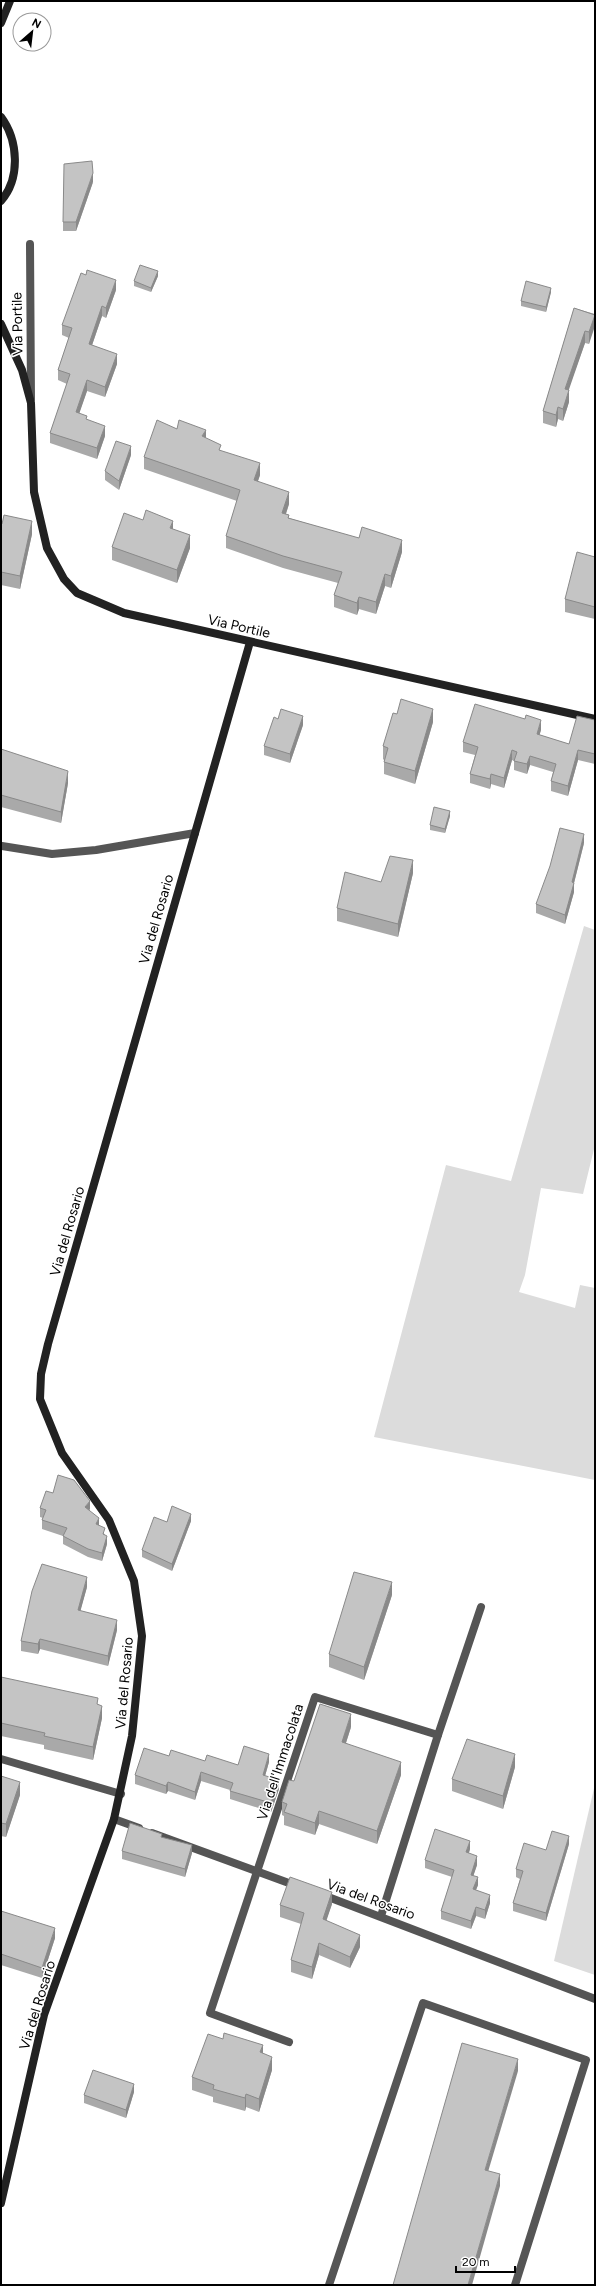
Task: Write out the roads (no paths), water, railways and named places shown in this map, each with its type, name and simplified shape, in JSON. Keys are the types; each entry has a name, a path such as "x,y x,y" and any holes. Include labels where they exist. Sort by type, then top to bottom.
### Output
{"street":[{"path":"1,23 10,1"},
{"path":"1,117 10,133 16,154 14,175 5,196 1,200"},
{"name":"Via Portile","path":"30,244 31,403 34,492 48,548 64,579 77,593 124,613 595,719"},
{"name":"Via Portile","path":"1,324 22,370 31,403"},
{"name":"Via del Rosario","path":"1,2203 44,2015 114,1819 121,1794 132,1736 142,1636 134,1581 109,1520 62,1453 40,1399 41,1374 48,1344 250,642"},
{"path":"2,846 52,854 96,850 195,832"},
{"path":"381,1916 438,1735 481,1607"},
{"name":"Via dell'Immacolata","path":"289,2042 210,2013 258,1872 314,1697 438,1735"},
{"path":"1,1758 121,1794"},
{"name":"Via del Rosario","path":"114,1819 381,1916 595,1999"},
{"path":"329,2285 423,2003 586,2060 516,2285"}]}
